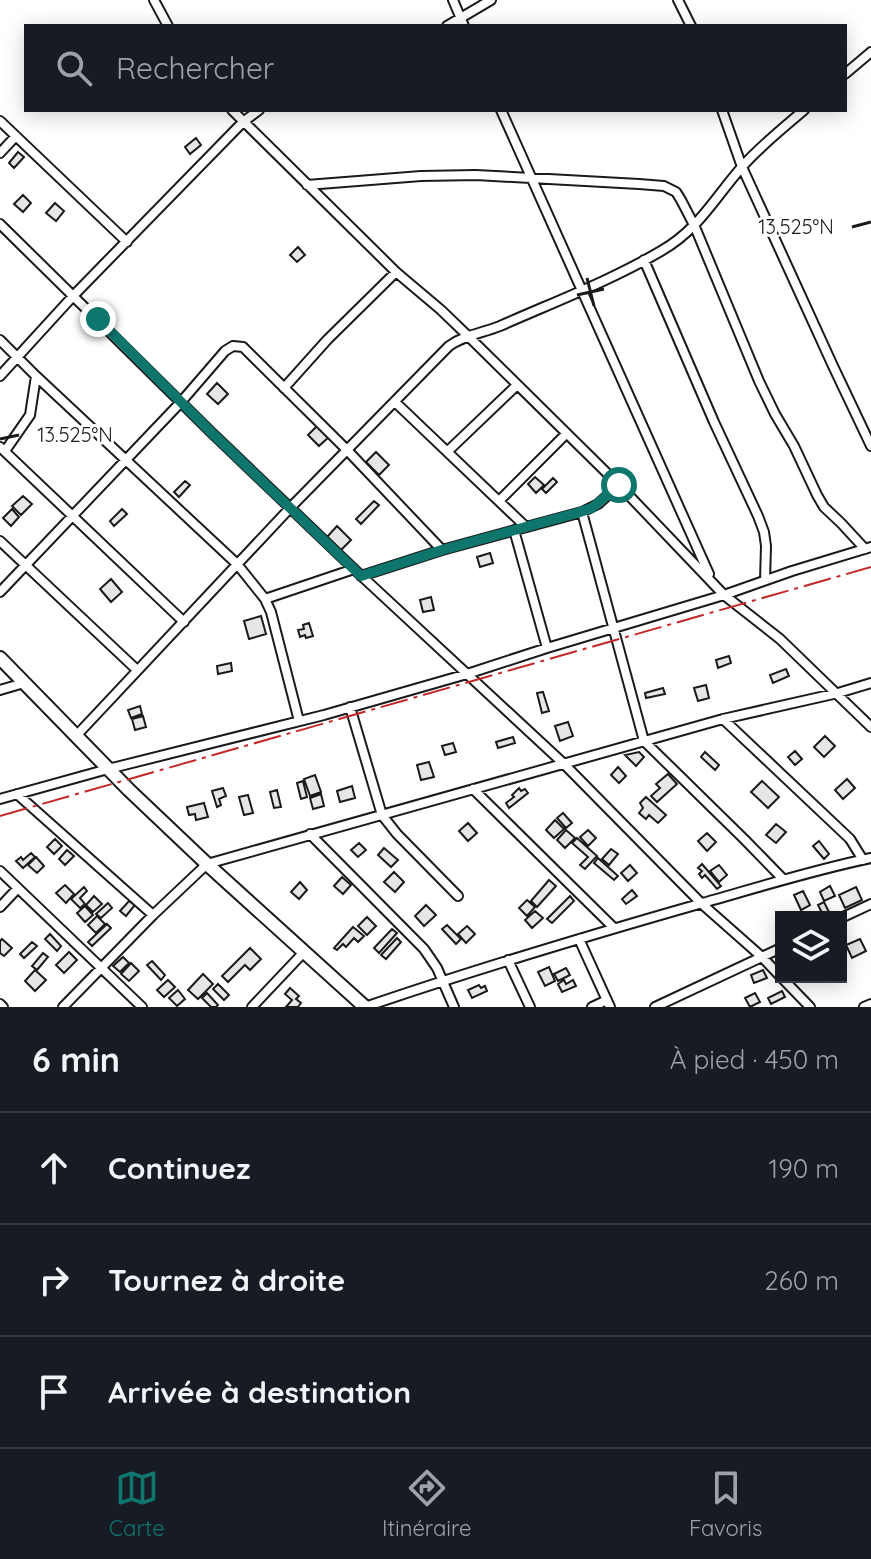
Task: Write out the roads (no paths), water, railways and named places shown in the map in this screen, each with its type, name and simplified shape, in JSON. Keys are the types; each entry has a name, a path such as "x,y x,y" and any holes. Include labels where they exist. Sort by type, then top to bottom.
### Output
{"street":[{"path":"154,0 167,24"},
{"path":"453,0 462,23 491,0"},
{"path":"678,0 690,24"},
{"path":"847,72 871,52"},
{"path":"234,112 396,272 468,336 619,485 724,595 771,631 871,727"},
{"path":"0,376 74,295 256,112"},
{"path":"502,112 712,582"},
{"path":"723,112 742,167 871,446"},
{"path":"76,736 291,507 449,346 582,291 678,241 695,227 742,167 802,112"},
{"path":"0,121 127,242"},
{"path":"0,153 16,136"},
{"path":"0,799 467,674 868,548 824,507 817,495 759,381 695,227 676,192 664,186 476,175 307,185"},
{"path":"0,224 358,572 564,764 702,904 775,971"},
{"path":"644,260 758,516 766,546 765,580"},
{"path":"284,388 327,340 396,272"},
{"path":"0,340 237,564 265,599 275,623 299,721"},
{"path":"0,592 233,346 243,347 442,550"},
{"path":"36,376 30,415 2,449 184,622"},
{"path":"448,451 517,385"},
{"path":"395,402 526,527"},
{"path":"500,500 566,434"},
{"path":"265,599 582,512 598,504 619,485"},
{"path":"582,512 644,741 783,879"},
{"path":"514,530 547,648"},
{"path":"0,541 137,670"},
{"path":"0,658 108,769 207,864 365,1007 614,928 783,879 867,859 850,839 723,719"},
{"path":"0,690 24,683"},
{"path":"63,1007 207,864 723,719 871,683"},
{"path":"350,707 382,815 458,896"},
{"path":"473,789 614,928"},
{"path":"17,794 153,915"},
{"path":"310,834 424,949 437,968 454,1007"},
{"path":"0,871 142,1007"},
{"path":"0,907 18,888"},
{"path":"847,915 871,904"},
{"path":"579,939 609,1004 592,1007"},
{"path":"655,1007 775,951"},
{"path":"252,1007 304,952"},
{"path":"508,960 530,1007"},
{"path":"787,983 810,1007"},
{"path":"864,1007 871,1004"}]}
